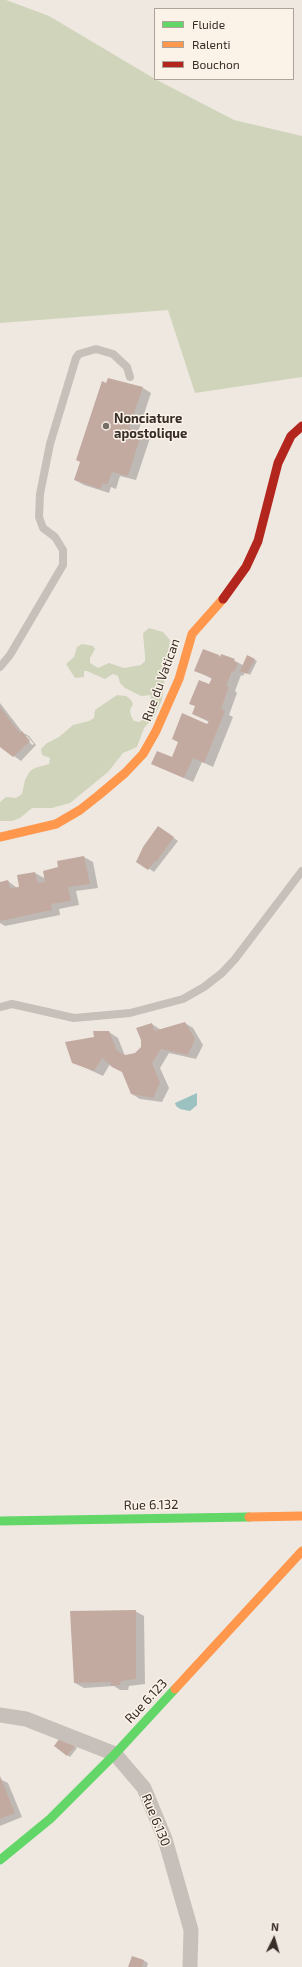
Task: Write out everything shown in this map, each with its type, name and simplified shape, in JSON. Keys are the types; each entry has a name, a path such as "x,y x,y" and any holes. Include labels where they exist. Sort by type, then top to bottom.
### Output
{"street":[{"name":"Rue du Vatican","path":"0,837 56,824 80,810 99,795 125,773 143,754 168,706 179,679 192,634 233,587 246,567 258,541 278,463 291,436 302,426"},
{"name":"Rue 6.132","path":"0,1521 302,1516"},
{"name":"Rue 6.123","path":"0,1860 50,1819 114,1754 302,1551"},
{"name":"Rue 6.130","path":"0,1715 26,1719 114,1754 144,1788 166,1839 191,1930 190,1967"}],"lane":[{"path":"0,667 10,655 63,565 63,550 55,537 44,528 39,517 40,494 50,444 76,358 79,354 96,349 114,354 127,367 130,377"},
{"path":"0,1007 12,1004 74,1018 130,1013 183,999 204,987 222,973 235,959 302,871"}],"green space":[{"path":"0,0 6,0 49,16 154,78 154,80 157,80 234,120 302,136 302,377 195,393 168,310 0,323"},
{"path":"149,628 163,632 170,640 168,654 170,664 166,670 162,700 154,717 144,728 137,747 123,753 108,772 70,803 52,808 32,808 20,818 12,821 0,821 0,802 6,797 16,798 22,794 25,780 30,771 49,764 50,758 42,755 41,749 47,743 59,737 73,725 89,721 94,718 95,710 117,695 126,696 131,700 133,704 130,710 134,721 139,722 145,718 150,706 151,695 141,696 125,688 120,683 118,676 113,674 105,679 84,671 84,677 75,678 66,664 74,657 77,647 82,644 93,646 95,649 90,658 90,663 98,668 109,663 124,668 141,665 145,661 143,633"}],"water":[{"path":"197,1093 197,1105 190,1111 180,1109 176,1106 175,1103"}],"building":[{"path":"108,378 143,387 129,428 142,432 128,476 112,472 107,485 103,483 101,489 74,480 80,462 76,460 102,381 106,383"},
{"path":"203,649 219,655 218,657 220,658 221,654 235,659 234,661 238,663 234,672 232,671 226,686 229,687 221,709 225,711 204,763 193,758 184,778 151,764 157,751 172,757 178,742 172,739 182,713 207,724 209,721 192,714 195,706 189,704 199,680 209,684 212,678 194,671"},
{"path":"247,655 255,659 247,674 240,671"},
{"path":"0,707 20,733 22,731 30,741 13,757 0,747"},
{"path":"158,826 174,837 156,862 155,861 148,870 136,862 143,847"},
{"path":"84,856 90,884 68,887 71,901 51,904 52,910 0,921 0,882 8,880 10,888 19,887 17,875 35,872 38,883 45,882 43,871 58,867 57,861"},
{"path":"185,1022 195,1039 188,1055 161,1049 152,1063 160,1083 153,1098 131,1094 122,1072 112,1067 102,1058 94,1071 72,1063 65,1042 94,1037 93,1031 109,1031 117,1051 125,1055 135,1053 141,1047 141,1040 136,1028 152,1023 154,1031"},
{"path":"136,1610 136,1679 121,1681 120,1685 111,1686 111,1682 74,1683 70,1611"},
{"path":"62,1735 75,1746 67,1756 54,1746"},
{"path":"0,1776 15,1813 0,1819"},
{"path":"132,1956 144,1960 142,1967 128,1967"}],"traffic: fast":[{"path":"0,1521 249,1517"},
{"path":"0,1860 50,1819 115,1754 175,1689"}],"traffic: slow":[{"path":"0,837 56,824 80,810 99,795 125,773 143,754 156,731 179,679 192,634 223,599"},
{"path":"249,1517 302,1516"},
{"path":"175,1689 302,1551"}],"traffic: jam":[{"path":"223,599 246,567 258,541 278,463 291,436 302,426"}],"place":[{"name":"Nonciature apostolique","path":"106,426"}]}
